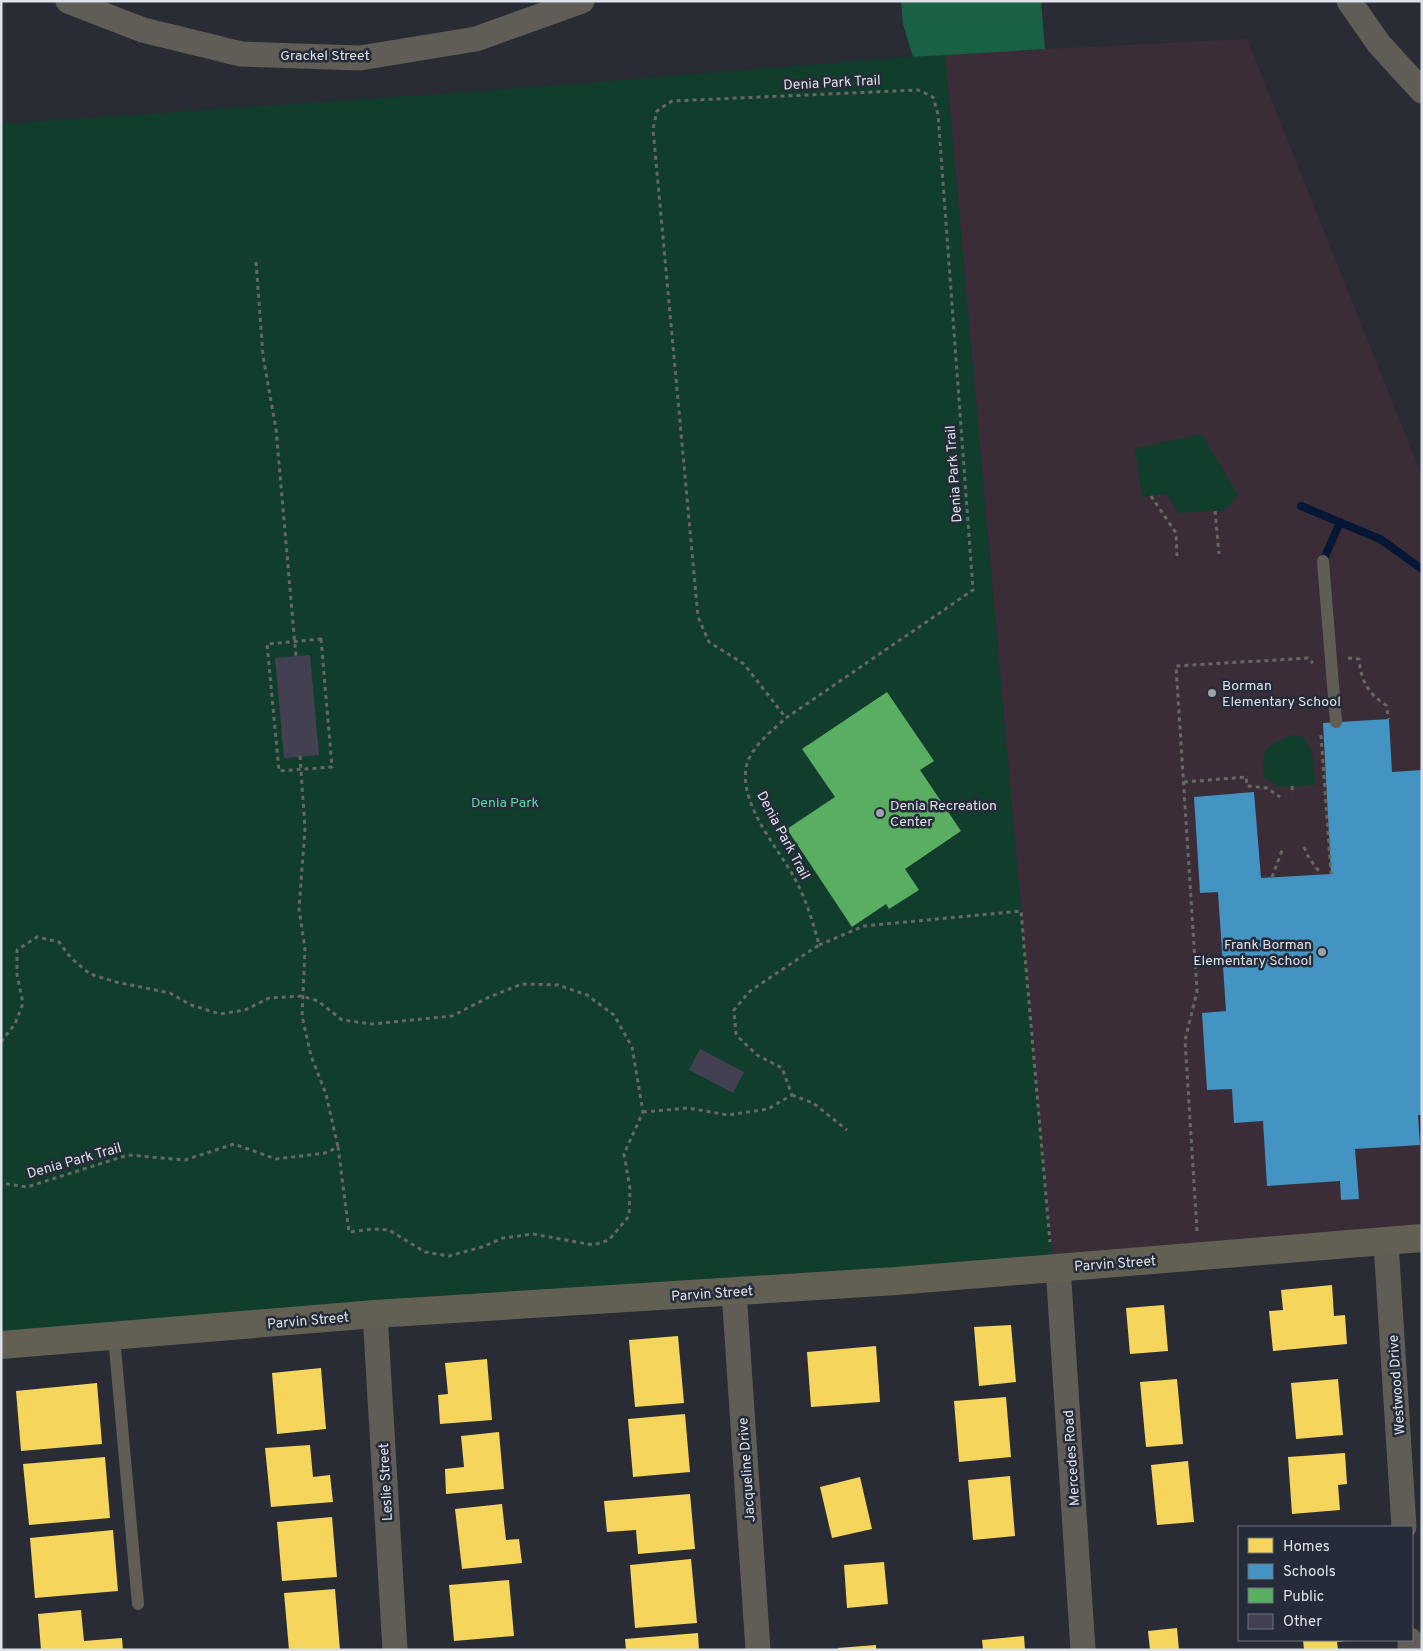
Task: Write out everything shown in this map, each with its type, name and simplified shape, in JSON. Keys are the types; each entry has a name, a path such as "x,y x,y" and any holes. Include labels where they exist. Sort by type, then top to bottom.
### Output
{"street":[{"name":"Grackel Street","path":"68,1 143,30 241,54 360,58 476,39 582,1"},
{"path":"1349,1 1379,44 1422,91"},
{"name":"Parvin Street","path":"1,1345 375,1314 896,1281 1386,1243 1422,1238"},
{"name":"Westwood Drive","path":"1386,1243 1404,1526"},
{"name":"Mercedes Road","path":"1055,1268 1083,1650"},
{"name":"Jacqueline Drive","path":"734,1291 758,1650"},
{"name":"Leslie Street","path":"375,1314 395,1650"}],"lane":[{"path":"1323,561 1336,722"},
{"path":"114,1337 138,1604"}],"path":[{"name":"Denia Park Trail","path":"786,718 744,664 709,642 698,617 654,128 657,111 672,101 918,90 933,97 938,114 972,590 786,718 761,739 746,767 748,799 795,878 810,910 819,945"},
{"path":"256,262 262,356 276,429 296,657"},
{"path":"1151,496 1176,533 1177,556"},
{"path":"1215,511 1220,554"},
{"path":"321,639 332,766 301,769 279,771 267,644 321,639"},
{"path":"1197,1232 1185,1040 1197,992 1176,666 1308,658 1316,666"},
{"path":"1331,658 1359,659 1360,672 1372,696 1386,704 1389,719"},
{"path":"1321,725 1332,874"},
{"path":"1,1042 15,1024 23,1003 17,975 17,950 37,937 59,942 71,958 90,974 116,982 170,993 191,1005 220,1014 245,1010 269,998 302,996 318,1001 342,1020 372,1024 452,1016 487,998 522,984 558,985 587,995 614,1015 632,1046 643,1112 624,1154 630,1189 629,1216 610,1240 593,1245 533,1234 504,1238 482,1247 449,1256 425,1252 389,1230 373,1229 349,1232 338,1147 326,1094 311,1056 302,1016 302,996 305,949 299,909 305,829 300,756"},
{"path":"1184,782 1246,777 1247,786 1267,788 1280,797"},
{"path":"1292,786 1292,794"},
{"path":"1304,847 1309,858 1321,874"},
{"path":"1272,877 1283,848"},
{"path":"847,1130 813,1103 792,1095 782,1068 757,1055 736,1035 734,1010 750,991 819,945 864,926 1021,911 1055,1268"},
{"path":"643,1112 688,1108 728,1115 768,1109 792,1095"},
{"name":"Denia Park Trail","path":"1,1183 27,1187 128,1156 185,1160 234,1144 276,1159 325,1153 338,1147"}],"shaded area":[{"name":"Borman Elementary School","path":"1247,39 1422,476 1422,1238 1053,1268 945,54"}],"green space":[{"path":"901,1 1041,1 1045,49 913,57 903,24"},
{"name":"Denia Park","path":"945,54 1053,1268 1,1345 1,124 523,88"},
{"path":"1202,434 1238,495 1225,510 1178,513 1167,494 1142,497 1135,448"},
{"path":"1291,735 1304,737 1312,753 1316,785 1279,787 1264,777 1264,760 1267,750 1270,746"}],"building: Homes":[{"path":"1332,1285 1334,1316 1345,1315 1347,1344 1273,1351 1269,1311 1283,1310 1281,1290"},
{"path":"1164,1305 1168,1351 1130,1354 1126,1308"},
{"path":"1011,1325 1016,1382 979,1386 974,1327"},
{"path":"678,1336 684,1403 635,1407 629,1340"},
{"path":"876,1346 880,1402 811,1407 807,1352"},
{"path":"487,1359 492,1420 440,1424 438,1395 448,1394 445,1363"},
{"path":"321,1368 326,1429 277,1434 272,1373"},
{"path":"1177,1379 1183,1444 1146,1447 1140,1382"},
{"path":"1338,1379 1343,1435 1296,1439 1291,1383"},
{"path":"97,1383 102,1444 21,1451 16,1391"},
{"path":"1006,1397 1011,1457 959,1462 954,1401"},
{"path":"685,1414 690,1472 633,1477 628,1419"},
{"path":"499,1432 504,1489 446,1494 445,1469 464,1467 461,1436"},
{"path":"310,1445 313,1477 330,1475 333,1502 271,1507 265,1448"},
{"path":"1345,1453 1347,1484 1338,1485 1340,1510 1292,1514 1288,1457"},
{"path":"105,1457 110,1518 29,1525 23,1464"},
{"path":"1188,1461 1194,1522 1157,1525 1151,1465"},
{"path":"1010,1476 1015,1536 973,1540 968,1480"},
{"path":"860,1477 872,1529 832,1538 820,1487"},
{"path":"690,1494 695,1549 638,1554 636,1530 607,1532 604,1501"},
{"path":"502,1504 506,1540 519,1539 522,1563 462,1569 455,1509"},
{"path":"332,1517 337,1577 282,1581 277,1522"},
{"path":"113,1530 118,1591 35,1598 30,1538"},
{"path":"691,1559 697,1623 635,1628 630,1565"},
{"path":"884,1562 888,1604 847,1608 844,1565"},
{"path":"509,1580 514,1636 454,1641 449,1585"},
{"path":"335,1589 340,1650 289,1650 284,1593"},
{"path":"81,1610 84,1641 122,1638 123,1650 41,1650 38,1614"},
{"path":"1177,1628 1179,1650 1150,1650 1148,1631"},
{"path":"698,1633 699,1650 626,1650 625,1639"},
{"path":"1024,1636 1025,1650 983,1650 982,1640"},
{"path":"1303,1641 1346,1641 1337,1642 1338,1650 1304,1650"},
{"path":"876,1645 876,1650 838,1650 838,1648"}],"building: Schools":[{"name":"Frank Borman Elementary School","path":"1389,719 1392,772 1422,770 1422,1115 1418,1115 1420,1145 1355,1149 1359,1199 1341,1200 1340,1181 1267,1186 1263,1121 1234,1123 1232,1089 1207,1090 1202,1013 1226,1011 1218,892 1200,893 1194,797 1254,792 1261,878 1331,874 1323,723"}],"building: Public":[{"name":"Denia Recreation Center","path":"887,692 934,761 920,770 961,831 905,869 919,890 889,909 886,904 852,927 787,829 835,797 802,749"}],"building: Other":[{"path":"310,655 319,755 284,758 275,658"},
{"path":"700,1049 744,1072 733,1093 689,1070"}],"waterway":[{"path":"1301,506 1380,539 1422,569"},
{"path":"1323,561 1340,522"}],"place":[{"name":"Borman Elementary School","path":"1212,693"},
{"name":"Denia Recreation Center","path":"880,813"},
{"name":"Frank Borman Elementary School","path":"1322,952"}]}
